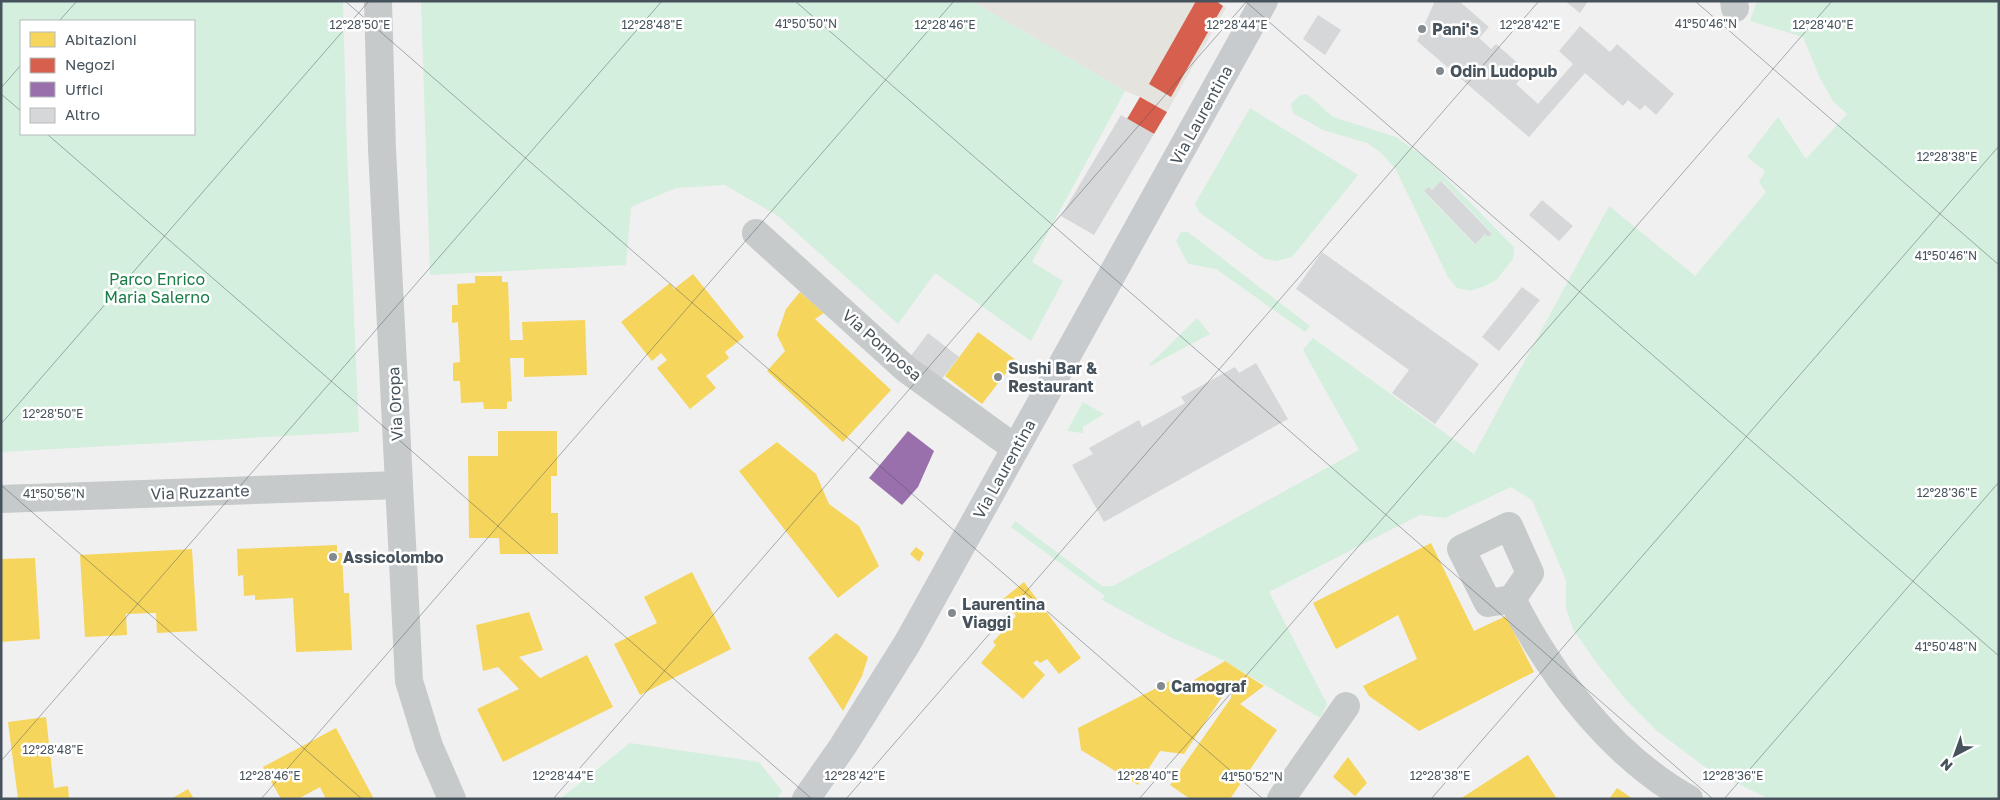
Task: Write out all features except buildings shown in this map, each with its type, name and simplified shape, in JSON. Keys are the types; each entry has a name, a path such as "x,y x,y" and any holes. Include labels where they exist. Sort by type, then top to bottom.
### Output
{"street":[{"name":"Via Oropa","path":"378,1 388,283 409,681 429,746 452,799"},
{"name":"Via Laurentina","path":"806,799 843,746 908,642 1264,1"},
{"name":"Via Pomposa","path":"756,234 906,369 1015,448"},
{"name":"Via Ruzzante","path":"1,499 399,485"},
{"path":"1512,599 1535,642 1557,675 1583,707 1642,766 1688,799"},
{"path":"1281,799 1346,706"}],"shaded area":[{"path":"972,1 1216,1 1226,8 1167,112 1125,91"}],"green space":[{"name":"Parco Enrico Maria Salerno","path":"1,1 343,1 347,152 359,432 1,452"},
{"path":"421,1 972,1 1125,91 1032,262 1063,281 1031,341 935,273 898,324 778,216 725,185 676,188 631,207 626,265 430,275"},
{"path":"1757,1 1999,1 1999,799 1769,799 1705,767 1657,731 1626,700 1595,661 1573,629 1566,608 1566,580 1532,500 1511,487 1445,518 1420,515 1269,592 1327,704 1320,718 1225,661 1172,638 1102,600 1105,596 1011,527 1015,521 1102,586 1113,586 1359,450 1303,350 1313,338 1474,454 1609,206 1695,276 1766,192 1759,182 1765,171 1747,157 1778,117 1806,159 1847,114 1833,101 1820,78 1803,37 1750,21"},
{"path":"1307,94 1333,117 1396,137 1427,159 1514,247 1513,259 1496,280 1470,291 1457,288 1448,277 1395,168 1380,152 1367,143 1323,130 1293,113 1291,104 1299,96","holes":["1442,181 1492,233 1488,237 1485,234 1474,244 1424,192 1429,187 1432,190"]},
{"path":"1250,108 1358,175 1292,257 1277,261 1265,259 1199,212 1195,204"},
{"path":"1181,232 1188,232 1310,326 1305,332 1216,269 1188,264 1176,241"},
{"path":"1197,318 1210,334 1149,365"},
{"path":"1083,402 1104,414 1083,427 1083,433 1067,431"},
{"path":"630,743 759,762 782,791 777,799 560,799"}],"place":[{"name":"Pani's","path":"1422,29"},
{"name":"Odin Ludopub","path":"1440,71"},
{"name":"Sushi Bar & Restaurant","path":"998,377"},
{"name":"Assicolombo","path":"333,557"},
{"name":"Laurentina Viaggi","path":"952,613"},
{"name":"Camograf","path":"1161,686"}]}
